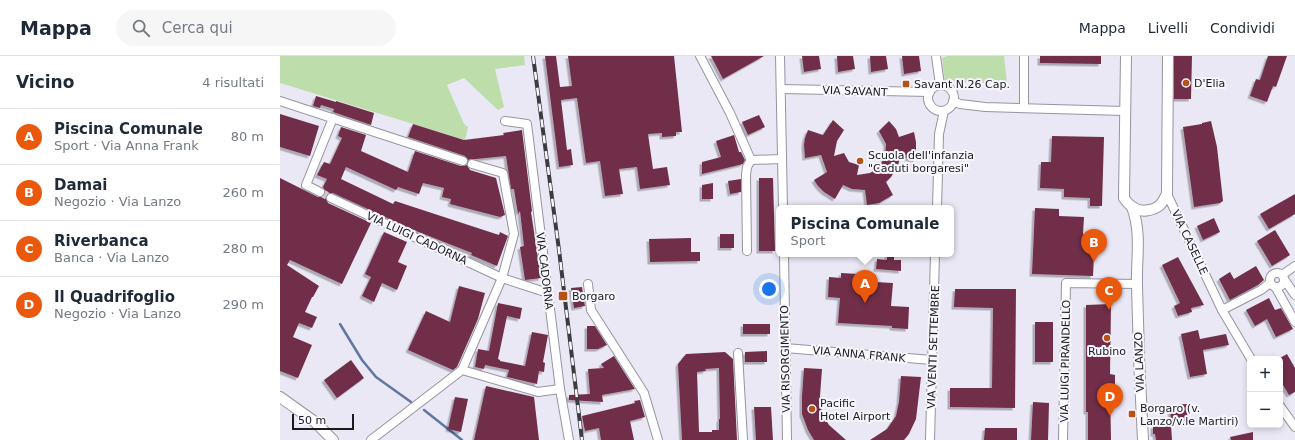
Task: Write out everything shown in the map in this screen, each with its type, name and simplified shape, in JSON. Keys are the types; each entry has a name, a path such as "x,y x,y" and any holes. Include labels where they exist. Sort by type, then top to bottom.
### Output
{"street":[{"path":"700,56 730,113 751,160"},
{"path":"780,56 783,205"},
{"path":"936,56 940,85"},
{"path":"1024,56 1024,108"},
{"path":"1126,56 1124,198 1132,207 1139,210 1150,210"},
{"name":"VIA CASELLE","path":"1168,56 1167,194 1222,310 1249,356"},
{"path":"935,110 944,111 950,108 953,101 954,98 951,90 944,86 936,86 930,92 928,100 929,104 935,110 939,134"},
{"name":"VIA SAVANT","path":"780,89 930,92"},
{"path":"280,101 463,161"},
{"path":"953,101 965,105 985,107 1125,111"},
{"path":"937,205 939,134 944,111"},
{"path":"320,192 306,185 334,118"},
{"name":"VIA CADORNA","path":"505,121 527,124 560,389 568,440"},
{"path":"751,160 782,159"},
{"path":"747,250 746,175 747,167 751,160"},
{"path":"371,440 462,370 502,278 514,234 503,173 472,164"},
{"path":"1138,229 1150,210 1159,205 1167,194"},
{"name":"VIA LUIGI CADORNA","path":"331,198 502,278 548,293"},
{"name":"VIA LANZO","path":"1132,207 1138,229 1137,284 1143,440"},
{"name":"VIA RISORGIMENTO","path":"784,257 787,440"},
{"name":"VIA VENTI SETTEMBRE","path":"930,440 936,257"},
{"path":"1222,310 1273,285 1282,286 1283,277 1295,266"},
{"path":"1295,295 1283,277 1278,273 1273,274 1270,278 1273,285 1295,322"},
{"name":"VIA LUIGI PIRANDELLO","path":"1063,440 1066,283 1137,284"},
{"path":"588,284 591,310 644,393 658,440"},
{"name":"VIA ANNA FRANK","path":"785,348 932,360"},
{"path":"738,353 743,440"},
{"path":"462,370 538,392 560,389"},
{"path":"280,397 315,422 333,440"},
{"path":"1283,410 1295,426"}],"green space":[{"path":"280,56 524,56 525,65 495,69 504,107 498,110 464,78 447,85 464,124 468,127 465,140 280,83"},
{"path":"947,56 1004,56 1007,83 945,82 942,58"}],"building":[{"path":"545,56 556,56 560,87 572,86 568,56 674,56 682,132 676,132 676,136 662,137 662,133 648,134 653,169 667,167 670,185 640,189 637,167 619,169 623,194 605,196 600,161 586,163 577,98 561,100 567,150 571,149 573,165 559,167"},
{"path":"711,56 764,56 723,79"},
{"path":"802,56 819,56 821,69 804,72"},
{"path":"837,56 853,56 855,69 838,72"},
{"path":"870,56 886,56 888,69 871,72"},
{"path":"902,56 919,56 921,71 904,74"},
{"path":"1040,56 1101,56 1101,64 1040,63"},
{"path":"1174,56 1192,56 1191,99 1174,99"},
{"path":"1268,56 1287,56 1276,87 1273,86 1267,102 1250,96 1256,79 1260,80"},
{"path":"316,96 374,113 371,125 333,112 334,109 321,105 320,108 313,106"},
{"path":"280,114 319,126 310,156 280,147"},
{"path":"759,115 765,127 748,135 742,122"},
{"path":"833,120 844,130 837,141 834,156 844,153 849,162 859,165 857,175 870,173 878,168 882,162 885,156 886,144 879,131 889,121 896,129 899,137 914,132 916,142 916,160 900,157 898,166 886,182 893,195 879,203 867,205 865,190 852,189 843,185 835,199 818,186 814,180 827,172 821,155 805,158 805,138 808,130 823,135"},
{"path":"1211,121 1217,147 1223,201 1220,203 1194,207 1183,127"},
{"path":"413,124 464,140 504,135 503,133 522,130 531,212 541,278 525,280 520,247 524,246 520,211 518,214 514,189 511,189 506,156 468,160 465,156 408,137"},
{"path":"341,127 366,135 361,151 408,172 415,151 461,166 467,165 470,170 496,178 505,215 500,217 450,204 451,199 442,197 444,188 423,183 419,194 398,187 396,190 346,167 341,179 393,204 395,201 499,235 500,232 508,236 497,266 471,255 472,253 411,229 333,193 328,193 326,198 328,203 371,223 342,284 290,260 287,265 319,286 305,312 317,317 312,328 299,323 293,337 312,345 298,378 280,371 280,178 318,197 323,196 325,191 323,187 327,179 317,175 324,162 330,164 342,138 338,136"},
{"path":"734,135 739,152 741,152 745,160 743,164 702,174 702,162 721,157 716,141"},
{"path":"1052,136 1104,137 1102,206 1090,206 1090,198 1064,197 1064,189 1040,188 1041,162 1051,162"},
{"path":"759,178 773,178 775,251 759,251"},
{"path":"741,179 741,192 730,194 728,181"},
{"path":"713,183 713,199 702,199 702,185"},
{"path":"1295,194 1295,214 1269,229 1260,214"},
{"path":"1035,208 1059,209 1059,216 1084,217 1083,234 1095,235 1093,276 1032,274"},
{"path":"1214,218 1220,232 1203,240 1197,226"},
{"path":"1275,230 1290,255 1272,266 1257,241"},
{"path":"384,232 407,242 398,262 407,266 397,290 382,283 374,302 362,296 371,277 365,274"},
{"path":"720,234 734,234 734,248 720,248"},
{"path":"691,238 691,252 700,252 700,261 650,262 649,239"},
{"path":"887,257 894,257 894,260 901,260 901,271 876,269 877,259 887,260"},
{"path":"1178,257 1204,305 1191,308 1192,312 1178,316 1174,306 1180,303 1162,265"},
{"path":"1256,266 1264,280 1258,285 1230,300 1219,279 1230,272 1234,279"},
{"path":"841,273 876,275 875,282 893,283 891,306 909,307 908,329 892,328 892,326 838,323 840,298 828,297 829,277 841,278"},
{"path":"459,286 485,293 478,319 457,367 453,370 408,350 426,311 450,322"},
{"path":"582,287 585,306 574,308 571,288"},
{"path":"955,289 1016,289 1015,408 950,407 950,388 992,388 993,308 954,307"},
{"path":"1269,298 1275,310 1281,308 1293,329 1276,337 1267,319 1255,326 1246,310"},
{"path":"498,303 522,308 520,319 507,316 498,359 500,361 525,366 532,332 548,335 543,362 545,363 544,372 539,371 537,384 507,377 509,370 485,365 484,369 475,367 478,349 489,351"},
{"path":"1111,304 1110,374 1115,375 1115,388 1110,388 1111,440 1088,440 1088,412 1086,412 1086,305"},
{"path":"1035,322 1053,322 1053,362 1035,362"},
{"path":"743,324 770,324 770,334 743,334"},
{"path":"587,326 595,326 607,345 598,349 587,349"},
{"path":"1198,330 1200,339 1226,334 1229,345 1203,350 1207,374 1190,377 1181,334"},
{"path":"767,351 767,362 745,362 745,352"},
{"path":"725,352 733,359 737,440 682,440 678,364 686,354","holes":["719,368 719,430 712,430 712,432 699,432 697,372 706,371 705,369"]},
{"path":"1287,354 1295,368 1295,392 1289,395 1283,385 1283,356"},
{"path":"614,356 635,389 602,395 603,402 569,400 569,395 590,394 588,369 604,368 601,364"},
{"path":"351,360 364,378 337,398 324,380"},
{"path":"804,368 822,369 820,396 822,414 829,425 846,440 814,440 808,430 802,414"},
{"path":"901,376 921,377 916,419 909,434 904,440 870,440 887,429 896,416 899,402"},
{"path":"486,386 534,397 539,440 474,440"},
{"path":"455,397 468,399 461,432 448,429"},
{"path":"640,400 645,417 630,421 634,440 601,440 599,428 585,431 582,416 635,403 634,401"},
{"path":"1033,402 1049,403 1048,440 1031,440"},
{"path":"1187,404 1188,421 1171,421 1170,405"},
{"path":"754,407 771,407 773,440 756,440"},
{"path":"1171,425 1172,440 1156,440 1155,434 1153,434 1153,426"},
{"path":"985,428 1017,428 1017,440 984,440"},
{"path":"1253,432 1253,440 1231,440 1230,437"}],"waterway":[{"path":"340,324 362,360 376,377 411,402"},
{"path":"424,410 462,440"}],"tunnel":[{"path":"320,192 331,198"}],"railway":[{"path":"533,56 559,250 582,440"}],"place":[{"name":"D'Elia","path":"1186,83"},
{"name":"Savant N.26 Cap.","path":"906,84"},
{"name":"Scuola dell'infanzia \"Caduti borgaresi\"","path":"860,161"},
{"name":"Damai","path":"1094,262"},
{"name":"Borgaro","path":"563,296"},
{"name":"Piscina Comunale","path":"865,303"},
{"name":"Riverbanca","path":"1109,310"},
{"name":"Rubino","path":"1107,338"},
{"name":"Pacific Hotel Airport","path":"812,409"},
{"name":"Borgaro (v. Lanzo/v.le Martiri)","path":"1132,414"},
{"name":"Il Quadrifoglio","path":"1110,416"}]}
